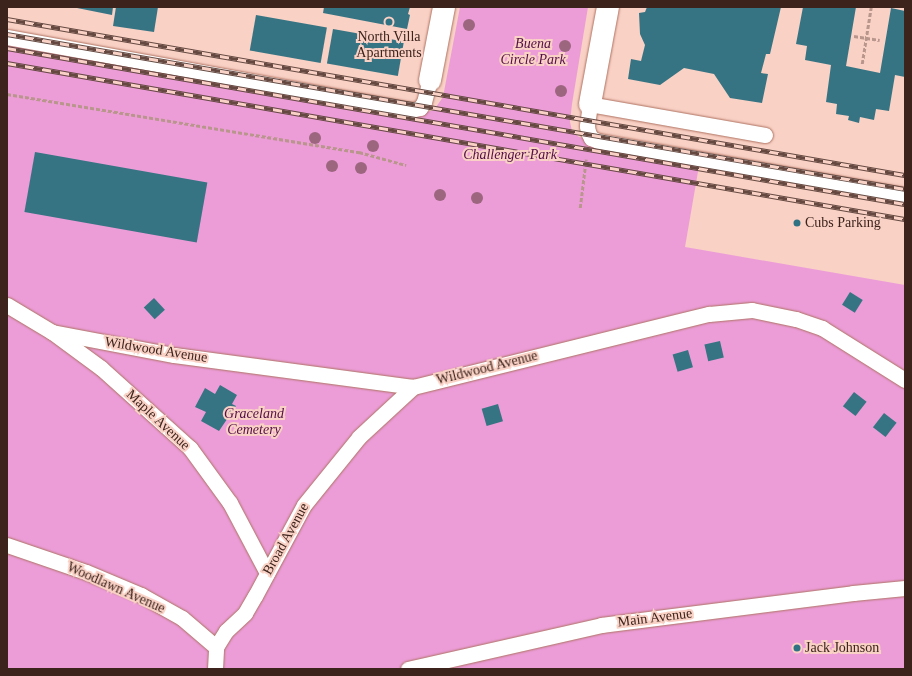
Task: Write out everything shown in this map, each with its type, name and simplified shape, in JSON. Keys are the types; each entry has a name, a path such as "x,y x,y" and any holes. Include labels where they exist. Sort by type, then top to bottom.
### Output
{"street":[{"path":"430,80 444,7"},
{"path":"590,104 608,7"}],"lane":[{"path":"7,36 412,110 420,108 424,102 430,80"},
{"path":"765,135 590,104 588,132 592,138 598,141 905,195"},
{"name":"Maple Avenue","path":"7,305 52,332 101,368 190,448 230,502 267,572"},
{"name":"Wildwood Avenue","path":"52,332 174,355 413,387 709,314 752,310 796,319 822,328 905,380"},
{"name":"Broad Avenue","path":"216,647 226,631 245,613 304,505 359,437 413,387"},
{"name":"Woodlawn Avenue","path":"7,545 86,572 141,595 182,618 216,647"},
{"name":"Main Avenue","path":"408,669 601,625 853,593 905,588"},
{"path":"215,669 216,647"}],"path":[{"path":"862,64 871,7"},
{"path":"854,36 880,40"},
{"path":"7,94 359,152 406,165"},
{"path":"580,208 586,153"}],"green space":[{"name":"Graceland Cemetery","path":"460,7 588,7 572,104 570,122 572,131 579,137 700,160 685,247 905,285 905,669 7,669 7,40 427,112 434,110 443,97"}],"building":[{"path":"72,7 113,7 112,15"},
{"path":"116,7 158,7 154,32 113,26"},
{"name":"North Villa Apartments","path":"324,7 410,7 408,14 410,15 407,29 323,13"},
{"path":"647,7 781,7 770,54 766,54 761,73 768,74 762,103 730,98 714,74 684,68 660,85 628,79 631,59 641,61 645,45 640,34 639,13 645,12"},
{"path":"803,7 856,7 846,66 880,73 891,8 905,11 905,77 895,75 889,111 876,109 874,120 860,117 859,123 848,120 849,116 836,114 837,104 826,102 831,65 805,60 807,46 796,44"},
{"path":"256,15 327,28 321,63 250,50"},
{"path":"333,29 404,42 398,76 327,63"},
{"path":"35,152 207,182 197,242 24,212"},
{"path":"850,292 863,300 855,313 842,305"},
{"path":"154,298 165,310 155,319 144,308"},
{"path":"720,341 724,358 708,361 704,345"},
{"path":"688,350 693,367 678,372 673,354"},
{"path":"220,385 237,395 232,404 236,406 219,431 201,421 206,412 195,407 205,388 215,394"},
{"path":"854,392 867,402 856,416 843,406"},
{"path":"498,404 503,421 487,426 482,409"},
{"path":"884,413 897,423 886,437 873,427"}],"railway":[{"path":"7,19 905,175"},
{"path":"7,34 905,189"},
{"path":"7,48 905,204"},
{"path":"7,63 905,219"}],"place":[{"name":"North Villa Apartments","path":"389,22"},
{"name":"Cubs Parking","path":"797,223"},
{"name":"Jack Johnson","path":"797,648"}],"park label":[{"name":"Buena Circle Park","path":"533,52"},
{"name":"Challenger Park","path":"510,155"}]}
